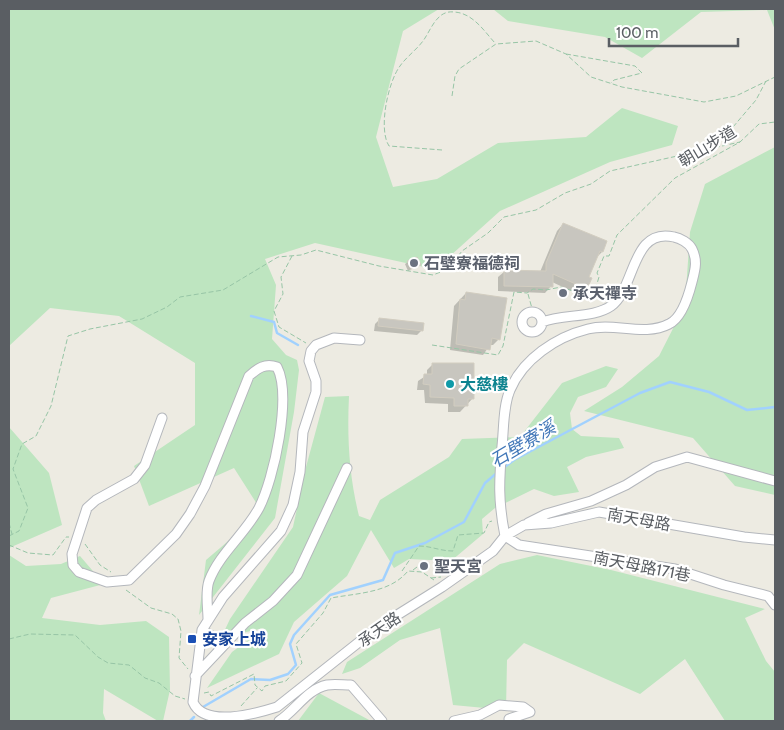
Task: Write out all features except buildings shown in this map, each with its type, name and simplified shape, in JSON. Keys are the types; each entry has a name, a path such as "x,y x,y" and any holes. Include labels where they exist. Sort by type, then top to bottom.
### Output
{"street":[{"path":"505,536 498,519 498,491 509,391 519,374 541,351 562,337 589,328 612,326 649,330 671,324 679,314 690,290 696,266 694,253 690,245 676,237 664,236 650,240 638,254 623,292 613,305 603,311 553,318 542,322 537,330 531,332 525,329 523,323 524,316 533,312 541,317 542,322"},
{"path":"192,702 202,630 224,597 281,531 293,505 300,472 303,432 316,392 316,381 309,361 311,351 316,345 334,338 360,340"},
{"path":"162,418 146,465 134,479 96,500 87,508 72,554 73,565 79,572 107,582 129,580 176,534 205,486 249,376 258,368 269,364 277,366 280,373 281,412 276,463 259,508 219,563 208,582 208,620"},
{"path":"524,525 546,514 590,501 617,490 655,467 687,457 775,481"},
{"path":"195,677 224,644 273,601 297,575 347,468"},
{"name":"南天母路","path":"505,536 524,525 551,523 599,512 744,537 775,540"},
{"name":"承天路","path":"192,702 196,709 204,715 218,717 256,718 277,707 378,627 442,587 493,551 505,536"},
{"name":"南天母路171巷","path":"505,536 519,544 675,569 724,585 768,596 775,605"},
{"path":"202,630 224,644"},
{"path":"279,721 292,712 313,690 327,685 351,686 382,721"},
{"path":"454,721 480,715 499,704 523,707 530,712 509,719"}],"path":[{"path":"442,150 389,146 384,138 383,122 394,74 425,38 438,17 452,11 465,14 476,21 496,44"},
{"path":"452,96 455,76 459,69 496,44 536,41 566,54 635,66 642,73 614,80 610,84"},
{"path":"566,54 591,77 610,84 704,102 736,96 775,77"},
{"path":"732,127 756,100 766,81"},
{"name":"朝山步道","path":"528,293 533,289 546,290 561,287 585,295 596,287 599,277 597,272 604,256 609,256 617,235 675,178 740,142 759,124 775,122"},
{"path":"9,536 19,531 28,508 13,469 22,444 36,436 51,406 68,336 90,329 142,319 167,307 180,297 223,290 278,257 292,256 316,250 379,266 433,275 448,269 462,251 488,233 504,217 536,210 565,193 591,184 610,172 740,142"},
{"path":"292,256 281,277 283,294 274,311 279,327 302,342 316,345"},
{"path":"432,345 498,355 503,346 514,292 528,293 533,312"},
{"path":"442,587 422,572 402,571 419,546 431,546 440,551 453,551 458,535 484,533 489,522 498,519"},
{"path":"9,523 12,535"},
{"path":"412,571 417,567"},
{"path":"211,696 254,674 257,688 262,691 266,686 286,681 302,663 296,644 322,613 331,598 384,589 400,580 408,571"},
{"path":"9,639 30,634 75,636 98,657 108,663 129,665 145,678 159,683 175,696 192,702"},
{"path":"235,716 234,710 241,708 257,688"}],"green space":[{"path":"9,9 439,9 403,31 376,137 393,187 437,179 498,143 586,137 622,108 678,126 672,145 610,162 500,211 439,266 424,267 315,243 265,259 276,285 272,339 286,355 297,360 299,370 294,412 275,518 199,615 206,560 262,512 234,468 149,506 134,466 195,425 195,363 119,316 50,308 9,346"},
{"path":"493,9 775,9 775,30 767,10 701,12 642,58 605,37 508,21"},
{"path":"775,147 775,495 735,486 693,438 584,411 622,387 659,356 685,305 690,232 705,184"},
{"path":"606,366 618,369 606,387 578,397 570,413 572,429 581,436 619,438 624,448 586,457 567,467 579,492 554,496 534,489 495,508 482,519 483,534 451,561 409,559 394,568 371,530 347,576 294,622 279,654 207,688 232,652 264,628 221,638 230,619 293,527 306,467 325,397 349,396 348,426 353,486 359,516 370,520 380,500 449,457 462,439 520,437 562,383"},
{"path":"9,427 49,473 62,525 9,548"},
{"path":"9,555 26,566 61,564 80,556 104,584 51,598 42,618 100,625 146,621 169,637 170,690 163,721 158,721 104,689 103,713 106,721 9,721"},
{"path":"537,555 611,570 765,609 745,618 766,661 775,672 775,721 725,721 685,659 640,694 524,643 507,660 506,710 453,705 440,628 400,640 360,668 342,674 347,662 500,564"},
{"path":"319,693 371,721 298,721"}],"waterway":[{"path":"251,316 274,322 277,333 298,345"},
{"name":"石壁寮溪","path":"502,469 514,460 640,393 670,382 709,392 747,410 775,407"},
{"name":"石壁寮溪","path":"203,707 251,679 270,680 288,674 296,665 290,644 294,635 330,595 383,580 395,553 425,543 464,522 485,483 498,472"},
{"name":"石壁寮溪","path":"190,721 194,717"}],"place":[{"name":"石壁寮福德祠","path":"414,263"},
{"name":"承天禪寺","path":"563,293"},
{"name":"大慈樓","path":"450,384"},
{"name":"聖天宮","path":"424,566"},
{"name":"安家上城","path":"192,639"}]}
